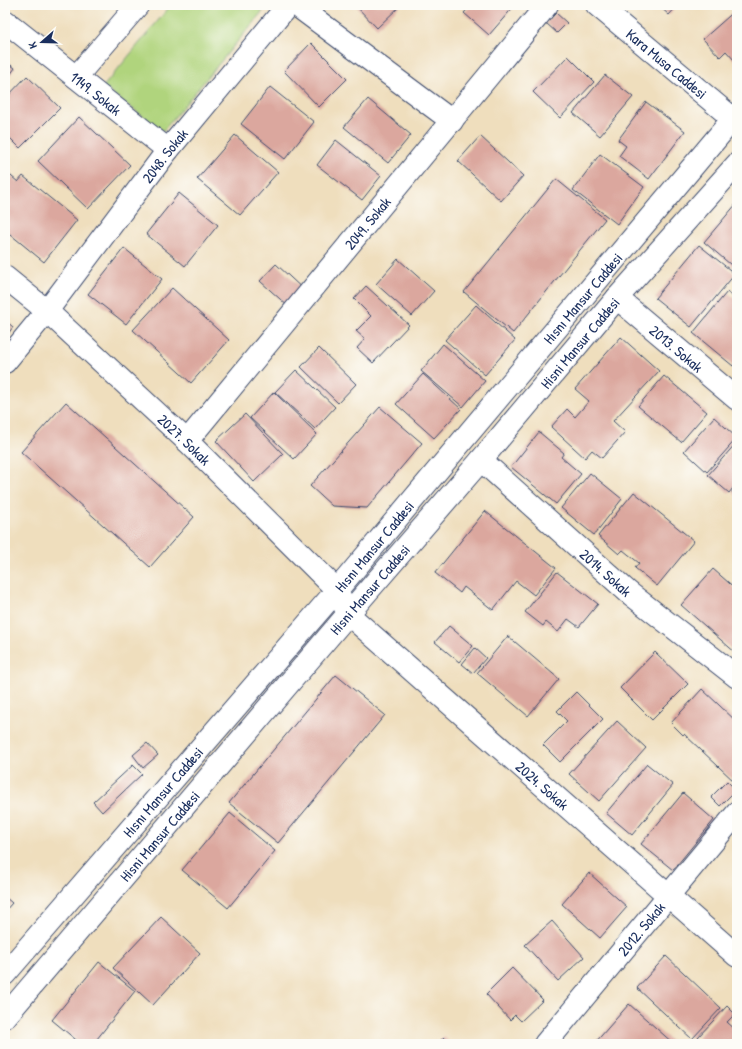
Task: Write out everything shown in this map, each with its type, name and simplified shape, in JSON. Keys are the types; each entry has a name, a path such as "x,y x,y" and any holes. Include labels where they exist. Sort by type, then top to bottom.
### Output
{"street":[{"path":"76,77 138,5"},
{"name":"2048. Sokak","path":"5,362 47,311 168,150 288,5"},
{"path":"296,5 452,121"},
{"name":"2049. Sokak","path":"186,441 547,5"},
{"name":"Kara Musa Caddesi","path":"597,5 736,118"},
{"name":"1149. Sokak","path":"5,21 168,150"},
{"name":"Hısnı Mansur Caddesi","path":"5,974 337,590 736,118"},
{"name":"Hisni Mansur Caddesi","path":"5,1017 481,460 617,298 737,164"},
{"name":"2027. Sokak","path":"5,278 47,311 186,441 337,590 348,614"},
{"name":"2013. Sokak","path":"617,298 737,399"},
{"name":"2014. Sokak","path":"481,460 628,592 737,677"},
{"name":"2024. Sokak","path":"348,614 737,956"},
{"name":"2012. Sokak","path":"545,1044 737,813"}],"green space":[{"path":"171,5 267,6 163,131 103,87"}],"building":[{"path":"355,5 401,5 377,28"},
{"path":"471,5 515,5 489,35 464,13"},
{"path":"658,5 678,5 669,15"},
{"path":"737,9 737,61 735,61 726,51 720,57 703,39"},
{"path":"556,13 567,23 557,33 546,23"},
{"path":"311,43 347,79 319,107 284,71"},
{"path":"568,56 594,82 560,118 533,92"},
{"path":"5,61 15,68 5,82"},
{"path":"605,75 633,97 600,136 573,113"},
{"path":"27,76 60,108 20,148 5,133 5,99"},
{"path":"270,87 314,122 285,159 241,124"},
{"path":"368,99 411,135 388,163 344,127"},
{"path":"646,102 685,131 649,179 619,156 626,146 618,140"},
{"path":"79,117 130,165 88,209 38,161"},
{"path":"235,135 278,172 240,215 197,179"},
{"path":"480,136 523,176 501,201 458,161"},
{"path":"336,140 381,176 362,200 317,165"},
{"path":"600,154 644,187 617,224 573,190"},
{"path":"5,171 18,182 23,176 77,220 44,262 5,230"},
{"path":"556,179 605,219 513,333 464,292"},
{"path":"179,193 218,225 185,266 146,234"},
{"path":"737,203 737,270 704,242"},
{"path":"699,245 735,274 691,327 655,298"},
{"path":"124,248 162,279 126,324 88,294"},
{"path":"398,259 434,291 412,316 376,284"},
{"path":"276,264 305,291 290,308 260,281"},
{"path":"366,286 409,325 373,363 357,348 365,339 356,331 371,316 354,299"},
{"path":"172,288 229,340 191,383 133,330"},
{"path":"727,292 737,300 737,361 733,366 693,333"},
{"path":"476,305 515,340 485,375 445,340"},
{"path":"5,320 13,327 5,338"},
{"path":"621,337 659,371 613,421 625,432 602,458 592,450 585,458 551,427 567,409 575,417 589,401 575,389"},
{"path":"443,344 485,381 463,407 421,371"},
{"path":"319,348 356,384 338,403 301,367"},
{"path":"296,370 335,407 315,429 275,392"},
{"path":"423,374 461,409 434,438 396,404"},
{"path":"664,376 707,412 681,442 638,406"},
{"path":"274,392 317,434 294,459 250,418"},
{"path":"66,402 194,517 150,567 21,452"},
{"path":"380,407 422,443 367,508 332,506 310,486"},
{"path":"245,414 283,454 254,482 216,441"},
{"path":"714,417 737,438 707,472 684,451"},
{"path":"539,432 564,453 561,457 581,474 556,504 511,467"},
{"path":"737,442 737,483 729,493 708,475"},
{"path":"590,473 622,499 594,535 561,508"},
{"path":"737,486 737,496 732,492"},
{"path":"634,492 694,541 657,586 635,568 639,563 623,550 619,554 598,536"},
{"path":"485,511 556,568 534,595 516,581 493,610 464,587 460,593 435,573"},
{"path":"713,569 737,590 737,654 681,605"},
{"path":"557,572 598,604 579,627 568,619 558,632 546,622 543,626 525,612"},
{"path":"449,626 473,646 459,662 435,642"},
{"path":"508,636 559,679 528,716 477,673"},
{"path":"475,648 486,658 473,673 462,664"},
{"path":"655,652 688,684 652,720 620,688"},
{"path":"336,675 385,715 278,843 229,803"},
{"path":"702,689 737,722 736,783 671,723"},
{"path":"576,692 603,719 560,762 543,745 567,721 557,711"},
{"path":"617,721 646,748 599,801 569,774"},
{"path":"147,743 158,755 143,768 133,755"},
{"path":"647,764 673,785 632,835 606,813"},
{"path":"133,765 142,774 102,812 93,802"},
{"path":"727,781 736,790 720,806 711,797"},
{"path":"683,793 714,820 673,870 641,844"},
{"path":"230,813 275,851 228,908 182,870"},
{"path":"589,873 627,907 600,938 562,904"},
{"path":"5,897 12,903 5,911"},
{"path":"161,917 200,953 153,1005 113,968"},
{"path":"552,921 584,957 558,981 525,945"},
{"path":"666,956 721,1008 692,1039 637,988"},
{"path":"99,962 135,991 93,1044 81,1044 52,1020"},
{"path":"512,968 543,1000 521,1021 515,1015 510,1020 486,994"},
{"path":"629,1004 674,1044 594,1044"},
{"path":"727,1006 735,1014 727,1022 737,1031 737,1044 705,1044 698,1037"},
{"path":"444,1037 451,1044 437,1044"}]}
